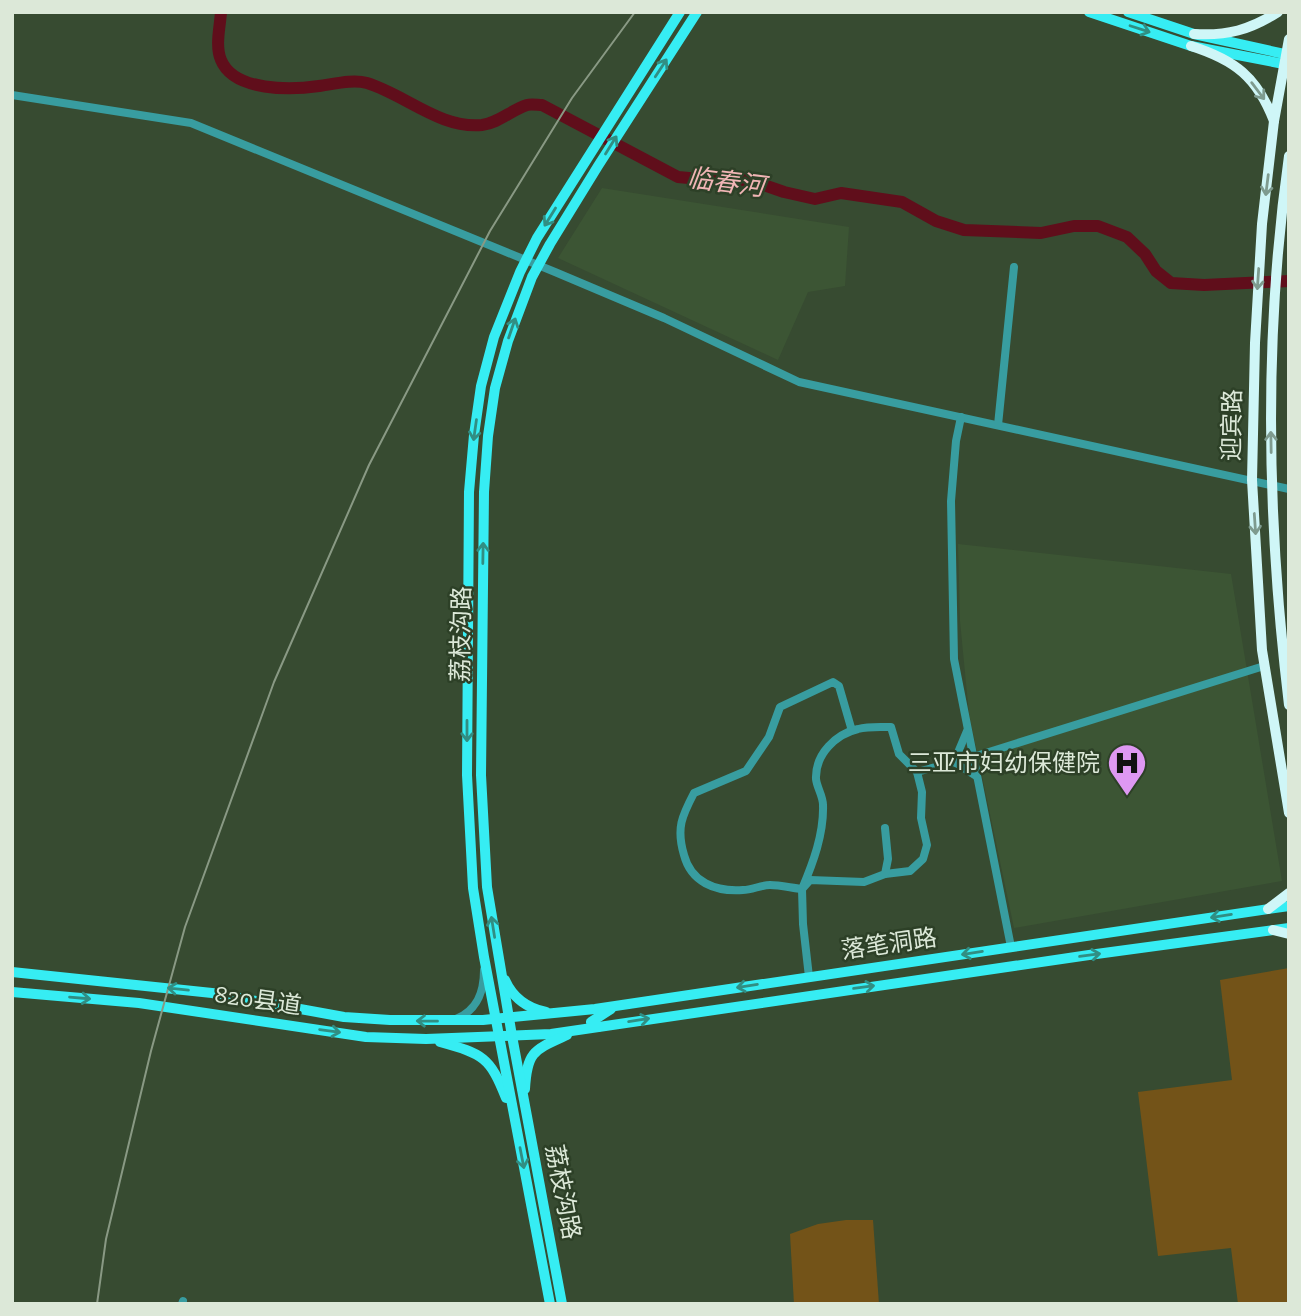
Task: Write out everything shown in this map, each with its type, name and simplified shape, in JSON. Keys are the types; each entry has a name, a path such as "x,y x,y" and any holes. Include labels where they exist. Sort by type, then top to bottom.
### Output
{"highway":[{"path":"1194,34 1216,35 1255,26 1278,12"},
{"name":"迎宾路","path":"1289,38 1274,121 1260,248 1252,480 1264,666 1289,813"},
{"path":"1191,46 1221,55 1242,71 1267,104 1274,121"},
{"name":"迎宾路","path":"1289,156 1279,251 1270,423 1275,557 1289,705"},
{"path":"1268,909 1289,893"},
{"path":"1273,930 1289,934"}],"main road":[{"name":"荔枝沟路","path":"550,1304 484,957 468,833 470,492 474,435 481,386 494,337 526,260 680,12"},
{"name":"荔枝沟路","path":"562,1304 487,887 481,723 484,492 488,436 495,388 514,322 538,265 624,123 697,12"},
{"path":"1089,12 1191,46 1287,60"},
{"path":"1128,12 1287,60"},
{"name":"落笔洞路","path":"495,1019 624,1004 1289,906"},
{"name":"落笔洞路","path":"499,1037 578,1030 1289,928"},
{"path":"500,971 510,990 526,1006 544,1012 564,1012"},
{"name":"820县道","path":"12,972 212,993 344,1017 495,1019"},
{"name":"820县道","path":"12,992 139,1003 366,1037 499,1037"},
{"path":"598,1027 592,1025 593,1019 624,1004"},
{"path":"526,1110 527,1064 535,1052 578,1030"},
{"path":"426,1039 472,1051 487,1060 513,1112"}],"street":[{"path":"12,95 191,123 664,318 799,382 1289,489"},
{"path":"998,425 1014,267"},
{"path":"961,417 956,441 951,501 954,659 1011,947"},
{"path":"972,757 1264,666"},
{"path":"802,889 769,885 743,890 715,887 697,879 686,865 679,840 681,817 694,793 746,771 769,737 780,707 833,682 839,686 852,731"},
{"path":"802,889 810,880 864,882 885,874 910,871 923,859 927,845 921,818 922,792 917,772 899,754 891,727 860,728 845,733 825,749 817,763 816,780 823,803 820,836 802,889 809,977"},
{"path":"954,762 967,731"},
{"path":"917,772 954,762 976,776"},
{"path":"885,828 888,859 885,874"},
{"path":"451,1020 469,1013 478,1000 484,981 484,957"}],"shaded area":[{"path":"602,188 849,227 845,286 808,292 778,360 558,258"},
{"name":"三亚市妇幼保健院","path":"958,544 1231,574 1282,881 1014,928 969,714 960,621"},
{"path":"1289,968 1289,1304 1238,1304 1231,1248 1158,1256 1138,1092 1232,1080 1220,980"},
{"path":"873,1220 879,1304 794,1304 790,1234 818,1224"}],"waterway":[{"name":"临春河","path":"221,12 218,43 221,60 238,78 251,83 294,88 362,82 381,88 437,117 467,125 488,124 527,105 542,105 678,177 721,181 749,180 815,199 841,193 902,202 936,221 964,230 1041,233 1074,226 1098,226 1127,237 1145,254 1156,271 1171,283 1204,285 1289,281"}],"railway":[{"path":"97,1304 106,1239 151,1051 185,927 274,682 369,465 490,231 572,98 635,12"}],"place":[{"name":"三亚市妇幼保健院","path":"1127,797"}]}
